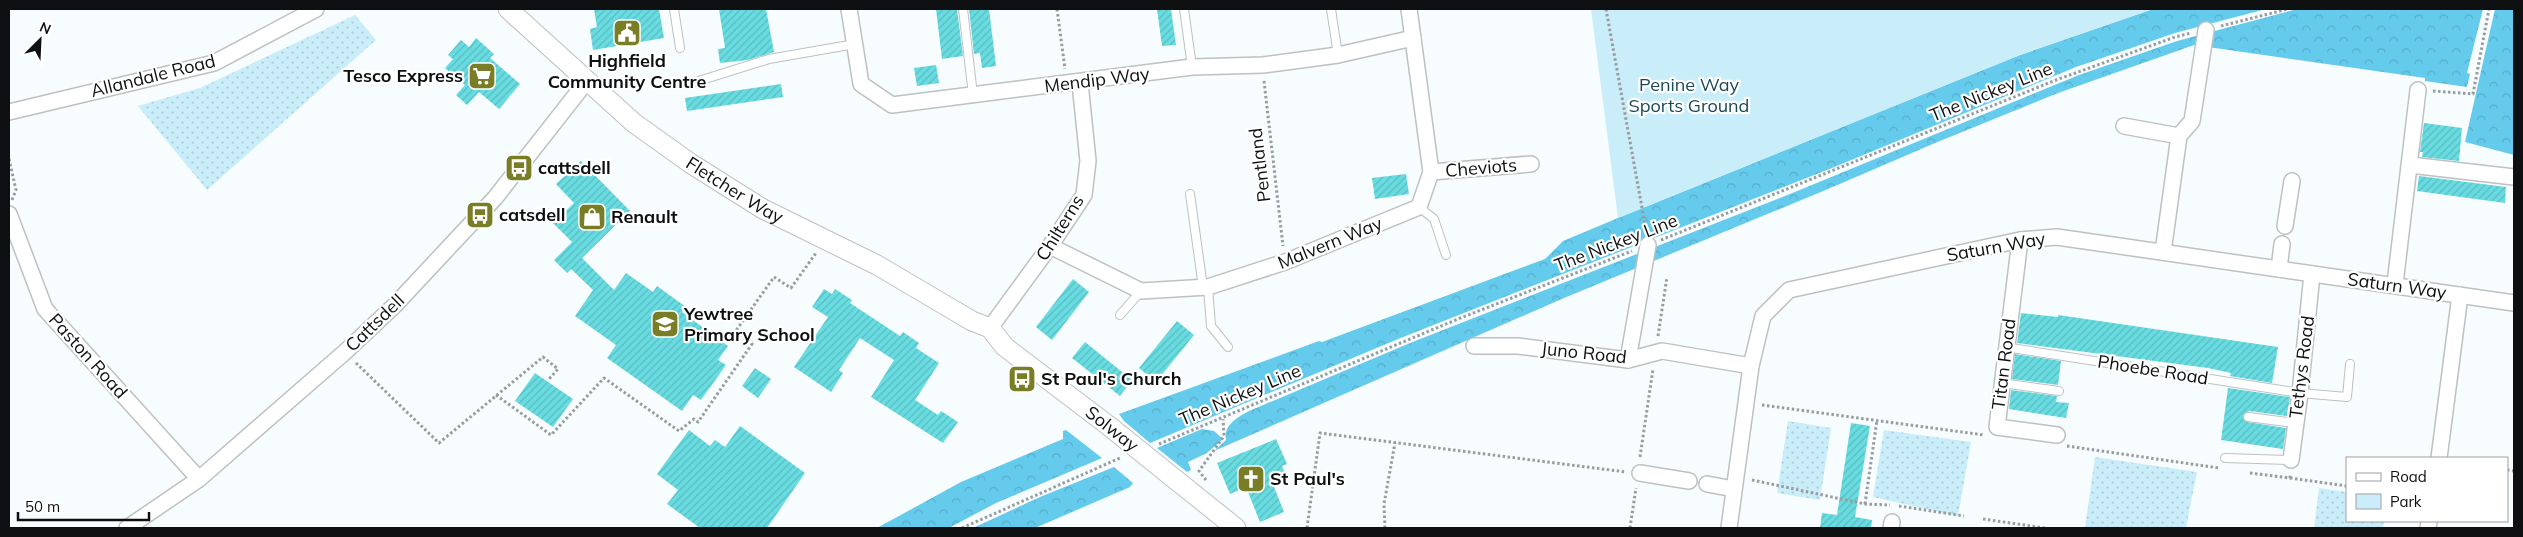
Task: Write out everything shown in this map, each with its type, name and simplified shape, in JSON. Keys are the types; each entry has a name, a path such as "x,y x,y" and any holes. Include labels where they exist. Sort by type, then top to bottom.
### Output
{"street":[{"name":"Allandale Road","path":"9,112 214,63 316,9"},
{"name":"Mendip Way","path":"849,9 861,84 892,105 1074,84 1192,67 1263,65 1338,55 1413,38"},
{"path":"1408,9 1431,172 1419,207"},
{"name":"Fletcher Way","path":"512,10 586,82 634,123 690,163 763,209 885,269 972,321 990,328"},
{"path":"2162,252 2179,136 2192,121 2206,30"},
{"name":"Cattsdell","path":"127,528 199,479 345,352 395,305 495,198 586,82"},
{"name":"Chilterns","path":"990,328 1050,246 1084,195 1088,161 1074,84"},
{"path":"2394,284 2418,90"},
{"path":"2124,126 2179,136"},
{"name":"Cheviots","path":"1431,172 1531,164"},
{"path":"2410,165 2514,177"},
{"path":"2285,226 2292,181"},
{"name":"Malvern Way","path":"1141,291 1205,287 1285,262 1419,207"},
{"name":"Paston Road","path":"9,214 45,309 199,479"},
{"name":"Saturn Way","path":"1729,528 1751,366 1764,316 1789,290 2020,240 2057,237 2394,284 2514,303"},
{"name":"Titan Road","path":"2020,240 2005,347 1997,427 2057,435"},
{"path":"2279,269 2282,244"},
{"path":"1628,360 1648,245"},
{"path":"1050,246 1141,291"},
{"name":"Tethys Road","path":"2290,460 2300,393 2312,274"},
{"path":"2439,457 2460,295"},
{"name":"Solway","path":"990,328 1005,347 1110,426 1236,528"},
{"name":"Juno Road","path":"1474,346 1518,346 1628,360 1662,351 1751,366"},
{"path":"1639,473 1689,482"},
{"path":"1707,484 1735,483"}],"lane":[{"path":"674,9 680,48"},
{"path":"963,9 973,95"},
{"path":"1184,9 1192,67"},
{"path":"1331,9 1338,55"},
{"path":"689,84 769,59 855,44"},
{"path":"1190,194 1212,326 1228,347"},
{"path":"1419,207 1434,219 1446,255"},
{"path":"1120,315 1141,291"},
{"name":"Phoebe Road","path":"2005,347 2300,393 2347,397 2350,364"},
{"path":"2002,383 2059,391"},
{"path":"2248,417 2295,423"},
{"path":"2225,458 2290,460"}],"path":[{"path":"1057,9 1074,84"},
{"path":"1606,9 1648,245"},
{"name":"The Nickey Line","path":"1156,444 1223,419 1449,323 1765,200 2056,80 2175,37 2288,9"},
{"path":"2418,90 2472,94 2489,9"},
{"name":"Pentland","path":"1263,65 1285,262"},
{"path":"9,159 16,190 9,208"},
{"path":"1640,209 1648,245"},
{"path":"496,396 551,436 604,378 679,432 694,419 698,422 752,344 735,332 774,277 791,288 824,240"},
{"path":"1630,528 1667,277"},
{"path":"345,352 439,443 543,357 558,368 549,379"},
{"path":"1204,501 1215,489 1199,471 1224,436 1223,419"},
{"path":"1865,504 1877,420"},
{"path":"1306,528 1320,434 1639,473"},
{"path":"1384,528 1384,504 1395,443"},
{"path":"962,528 1124,456"},
{"path":"2290,478 2346,486"},
{"path":"1735,483 1865,504 1876,503 1964,516"},
{"path":"1983,518 2034,528 2045,528"}],"green space":[{"name":"Penine Way Sports Ground","path":"1591,9 2153,9 2020,55 1618,218"},
{"path":"2153,9 2266,9 2175,33 2076,67 1832,168 1398,339 1150,443 1124,421 1119,414 1319,341 1322,342 1545,259 1563,241 1618,218 2020,55"},
{"path":"2297,9 2483,9 2467,73 2470,74 2467,87 2425,81 2425,78 2194,45 2058,93 1935,143 1564,298 1214,451 1226,440 1227,430 1232,422 1249,411 1410,343 1790,194 2079,75 2177,41"},
{"path":"2495,9 2514,10 2514,155 2465,142"},
{"path":"355,15 376,40 207,190 138,106 200,88"},
{"path":"1788,421 1831,428 1820,500 1777,493"},
{"path":"1202,429 1214,431 1223,439 1207,453 1188,462 1191,470 1187,472 1157,448"},
{"path":"1066,430 1102,458 996,503 949,528 877,528 961,482 1063,439 1063,431"},
{"path":"1884,430 1971,442 1958,516 1873,497"},
{"path":"2095,457 2197,472 2186,528 2085,528"},
{"path":"1114,467 1133,483 1130,487 1035,528 973,528 1040,497"},
{"path":"2319,488 2346,492 2346,522 2384,522 2383,528 2314,528"}],"building":[{"name":"Highfield Community Centre","path":"594,9 659,9 664,38 593,50 590,29 597,27"},
{"path":"719,9 766,9 774,52 748,60 720,63 718,49 725,48"},
{"path":"936,9 957,9 963,56 942,59"},
{"path":"969,9 989,9 996,66 982,68 980,53 974,54"},
{"path":"1157,9 1171,9 1176,45 1162,46"},
{"name":"Tesco Express","path":"476,38 494,54 490,58 520,84 499,109 479,92 467,105 456,95 465,85 445,68 453,59 448,55 461,40 469,47"},
{"path":"936,65 939,83 917,86 914,68"},
{"path":"781,84 783,97 687,111 685,98"},
{"path":"2424,123 2462,128 2459,161 2422,157 2423,152 2420,152"},
{"path":"581,161 630,211 582,258 614,290 626,273 653,292 657,286 686,307 682,312 728,346 718,360 726,365 701,400 693,395 682,411 607,358 616,345 575,316 593,290 571,269 567,273 554,260 572,242 553,223 574,203 556,184"},
{"path":"1406,174 1409,194 1375,199 1372,178"},
{"path":"2419,176 2506,187 2505,203 2417,191"},
{"path":"1073,279 1089,292 1052,340 1036,327"},
{"path":"824,289 832,294 835,289 852,300 850,303 900,336 903,332 919,343 916,348 939,363 915,400 938,415 941,411 958,422 943,443 871,397 894,360 860,338 839,370 843,373 831,392 794,367 828,317 812,307"},
{"path":"2021,313 2058,317 2058,315 2278,347 2272,383 2230,376 2231,373 2208,368 2017,343"},
{"path":"1177,321 1194,335 1156,382 1139,368"},
{"path":"1085,342 1132,380 1120,396 1072,358"},
{"path":"2015,354 2061,361 2058,385 2012,379"},
{"path":"755,368 771,379 758,398 742,386"},
{"path":"535,373 573,399 553,427 515,401"},
{"path":"2228,388 2290,397 2287,416 2249,411 2243,416 2247,422 2286,428 2283,449 2221,440"},
{"path":"2011,390 2057,396 2056,402 2069,403 2066,418 2009,409"},
{"path":"1851,423 1870,426 1855,517 1872,520 1871,528 1820,528 1822,513 1837,515"},
{"path":"740,426 805,473 767,528 700,528 667,504 678,490 657,474 689,430 710,446 715,440 725,447"},
{"name":"St Paul's","path":"1276,439 1287,464 1282,466 1286,476 1272,482 1284,512 1260,522 1246,487 1230,494 1217,463"}],"place":[{"name":"Highfield Community Centre","path":"627,33"},
{"name":"Tesco Express","path":"482,76"},
{"name":"cattsdell","path":"519,168"},
{"name":"catsdell","path":"480,215"},
{"name":"Renault","path":"592,217"},
{"name":"Yewtree Primary School","path":"665,324"},
{"name":"St Paul's Church","path":"1022,379"},
{"name":"St Paul's","path":"1251,479"}]}
